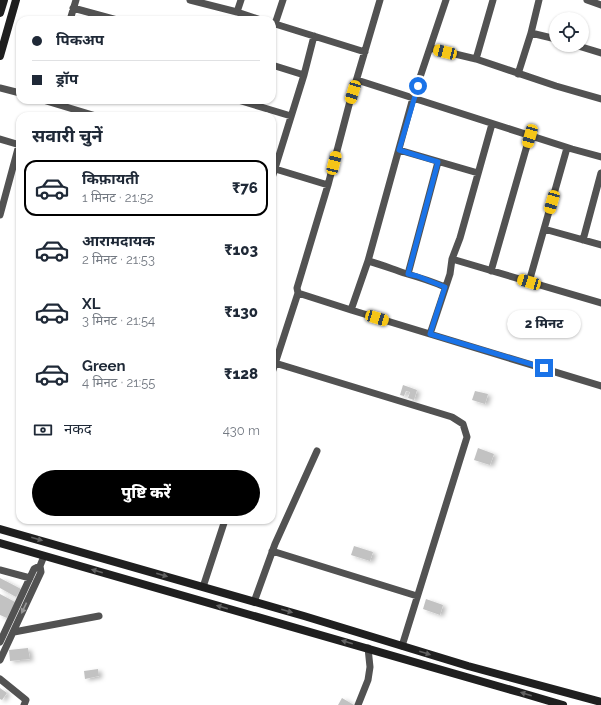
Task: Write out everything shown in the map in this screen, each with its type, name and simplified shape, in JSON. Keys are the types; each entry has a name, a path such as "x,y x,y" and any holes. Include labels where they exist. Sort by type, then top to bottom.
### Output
{"street":[{"path":"0,13 4,0"},
{"path":"0,56 16,0"},
{"path":"71,16 76,0"},
{"path":"237,12 241,0"},
{"path":"276,19 283,0"},
{"path":"276,360 298,293 298,288 341,134 380,0"},
{"path":"351,310 368,262 414,98 446,0"},
{"path":"476,59 493,0"},
{"path":"518,74 540,0"},
{"path":"587,0 601,5"},
{"path":"195,1 249,16"},
{"path":"73,8 102,16"},
{"path":"276,25 365,52"},
{"path":"531,33 549,37"},
{"path":"276,160 304,75 314,36"},
{"path":"430,48 476,59 518,74 601,99"},
{"path":"589,49 601,53"},
{"path":"276,66 304,75"},
{"path":"357,80 601,158"},
{"path":"0,88 16,92"},
{"path":"57,104 83,112"},
{"path":"251,104 291,116"},
{"path":"430,334 450,274 452,259 460,238 492,124"},
{"path":"491,271 530,136"},
{"path":"0,139 16,144"},
{"path":"529,282 567,148"},
{"path":"399,150 478,174"},
{"path":"0,215 16,159"},
{"path":"408,274 438,162"},
{"path":"276,170 328,184"},
{"path":"583,240 601,172"},
{"path":"544,229 601,246"},
{"path":"452,259 601,303"},
{"path":"368,262 381,264 445,287"},
{"path":"298,293 601,386"},
{"path":"276,363 452,418 463,424 467,437 402,646"},
{"path":"254,602 272,551 317,451"},
{"path":"203,587 224,524"},
{"path":"0,528 468,666 601,702"},
{"path":"0,543 563,705"},
{"path":"272,551 417,596"},
{"path":"0,660 14,632 44,556"},
{"path":"0,642 34,569 40,569"},
{"path":"0,570 30,578"},
{"path":"14,632 99,616"},
{"path":"358,705 368,680 370,668 368,648"},
{"path":"0,679 26,700 24,705"}],"building":[{"path":"403,385 417,390 414,400 408,398 410,392 406,391 404,396 400,395"},
{"path":"475,391 488,394 485,404 472,400"},
{"path":"478,448 494,454 490,465 474,460"},
{"path":"354,546 373,552 370,561 351,555"},
{"path":"0,578 21,589 16,597 0,588"},
{"path":"0,594 15,602 7,618 0,615"},
{"path":"426,599 443,605 440,615 423,609"},
{"path":"28,648 30,659 10,661 9,650"},
{"path":"98,669 99,676 85,679 84,671"},
{"path":"0,688 7,693 2,700 0,699"},
{"path":"342,698 354,705 338,705"}],"route":[{"path":"418,86 399,150 438,162 408,274 445,287 430,334 544,368"}]}
